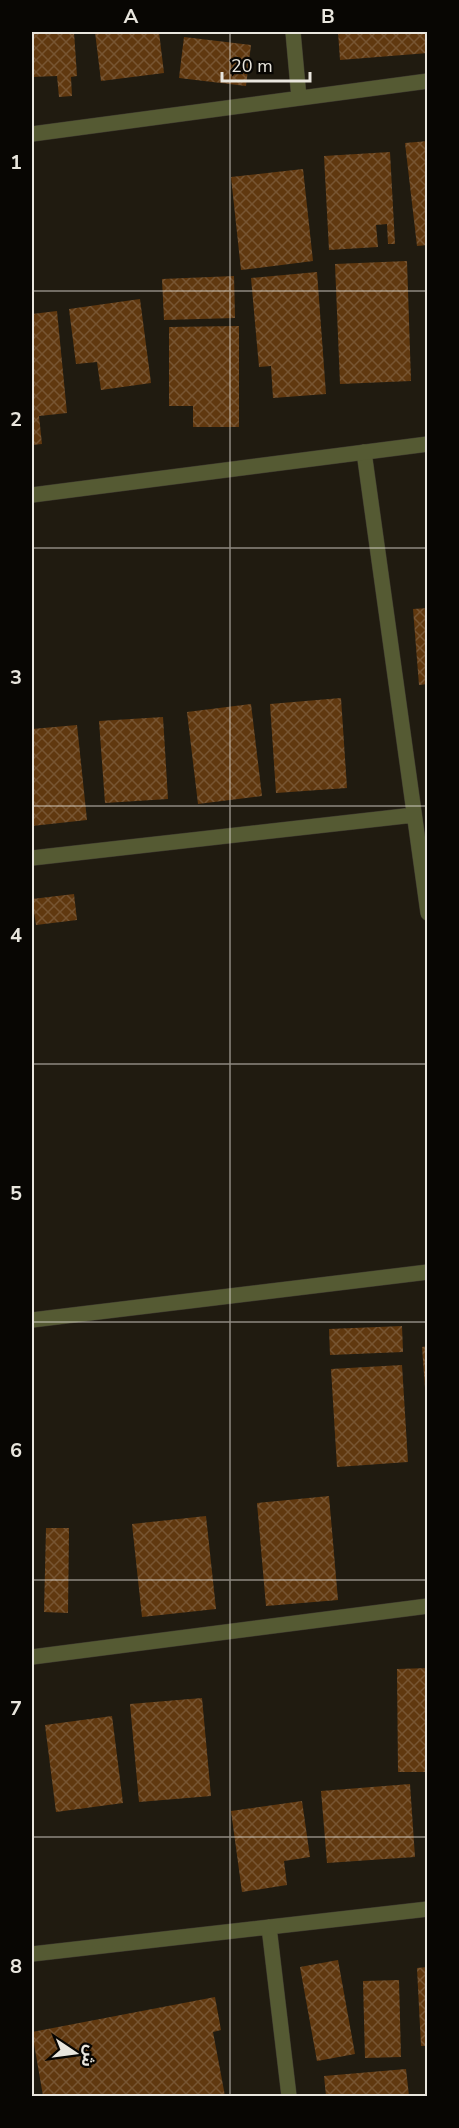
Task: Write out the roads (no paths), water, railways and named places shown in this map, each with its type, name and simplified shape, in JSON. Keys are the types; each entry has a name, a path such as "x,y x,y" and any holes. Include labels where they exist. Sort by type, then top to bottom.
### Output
{"street":[{"path":"293,32 299,98"},
{"path":"32,134 428,81"},
{"path":"32,495 428,444"},
{"path":"364,452 428,913"},
{"path":"32,858 414,815"},
{"path":"32,1320 428,1272"},
{"path":"32,1657 428,1606"},
{"path":"32,1954 428,1909"},
{"path":"269,1927 289,2097"}]}
